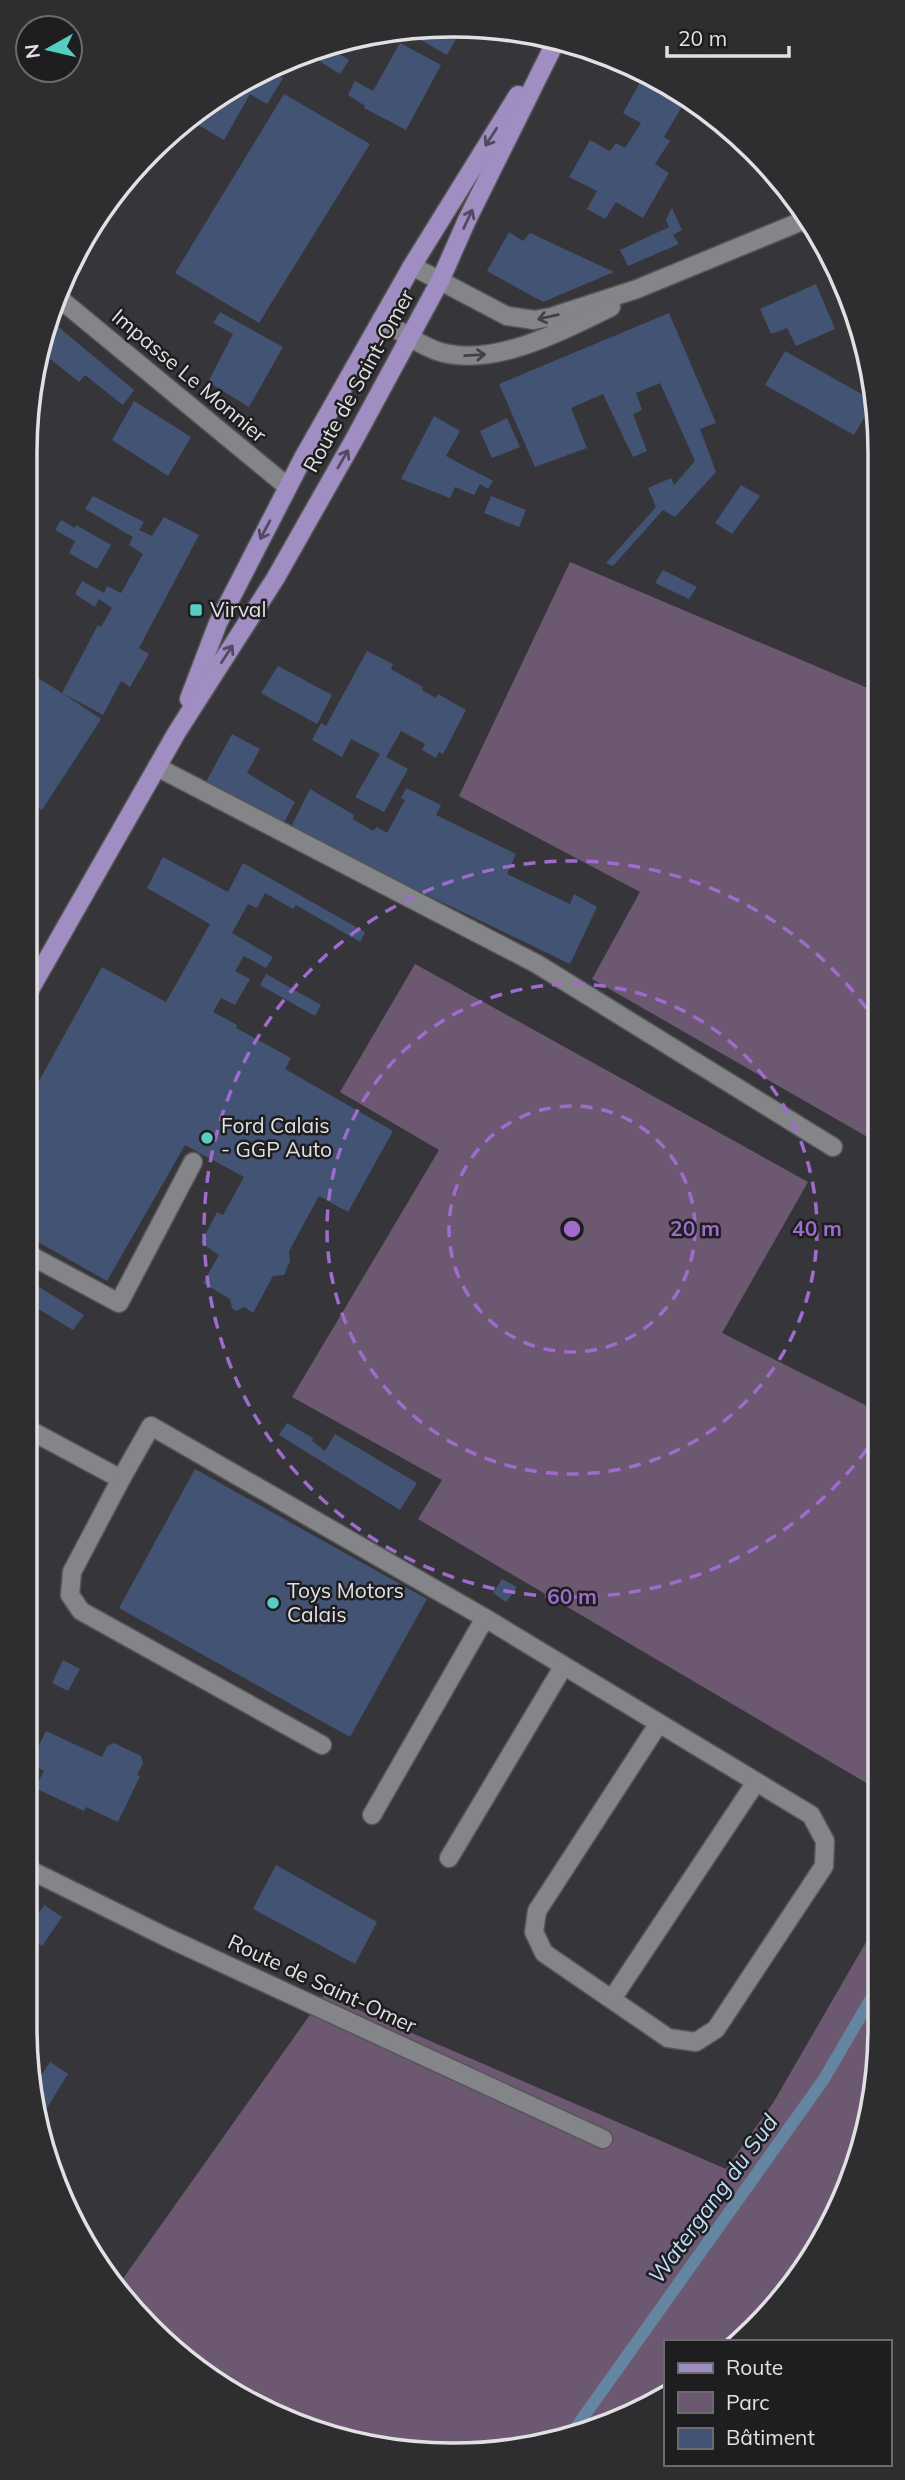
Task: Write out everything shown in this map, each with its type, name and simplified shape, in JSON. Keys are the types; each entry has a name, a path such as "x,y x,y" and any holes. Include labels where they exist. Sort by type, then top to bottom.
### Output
{"main road":[{"name":"Route de Saint-Omer","path":"177,732 218,623 288,487 412,266 549,48"},
{"name":"Route de Saint-Omer","path":"37,977 177,732 275,579 411,337 550,49"}],"street":[{"path":"412,266 507,316 520,320 551,317 637,289 798,223"},
{"path":"381,320 430,348 449,354 494,354 588,318 637,289"},
{"name":"Impasse Le Monnier","path":"65,303 288,487"},
{"path":"157,766 537,964 833,1147"},
{"path":"37,1259 119,1303 193,1162"},
{"path":"322,1745 81,1611 70,1595 72,1573 151,1426 485,1618 563,1667 659,1723 811,1815 825,1841 824,1866 716,2029 696,2042 668,2038 544,1953 534,1932 537,1911 659,1723"},
{"path":"37,1434 121,1479"},
{"path":"372,1815 485,1618"},
{"path":"449,1858 563,1667"},
{"path":"612,1999 755,1782"},
{"name":"Route de Saint-Omer","path":"37,1873 166,1937 603,2139"}],"green space":[{"path":"570,562 868,688 868,1137 592,979 640,892 459,796"},
{"path":"415,964 808,1182 722,1333 868,1406 868,1784 418,1519 442,1480 292,1397 439,1150 340,1092"},
{"path":"868,1939 867,2055 860,2109 837,2187 813,2235 765,2302 727,2340 664,2340 664,2385 612,2412 560,2429 507,2440 452,2443 398,2440 319,2421 293,2412 245,2388 199,2357 140,2302 122,2280 324,1995 726,2169 773,2103"}],"building":[{"path":"457,37 447,55 418,39"},
{"path":"400,43 441,65 406,130 364,108 365,106 348,95 355,81 373,91"},
{"path":"338,53 349,60 340,74 319,61"},
{"path":"278,75 283,78 267,104 250,94 224,140 197,124 245,92"},
{"path":"640,82 682,106 664,137 670,141 655,164 669,173 643,218 616,202 605,219 587,209 597,191 569,177 590,140 610,151 616,143 625,148 641,123 623,113"},
{"path":"284,94 370,144 259,323 175,273"},
{"path":"672,208 682,230 673,235 679,244 628,266 620,250 669,227 666,219"},
{"path":"509,232 523,241 530,233 614,272 543,302 487,271"},
{"path":"816,284 835,329 796,346 787,328 771,334 760,309"},
{"path":"220,312 283,347 249,407 208,382 233,334 213,323"},
{"path":"669,313 716,423 700,429 716,472 675,517 663,510 613,566 606,563 656,507 648,488 671,478 674,485 695,461 660,383 636,393 642,410 633,414 647,451 633,457 603,394 571,408 587,448 535,467 499,384"},
{"path":"57,326 134,390 123,405 85,375 79,382 48,357"},
{"path":"785,351 865,396 866,414 854,435 765,385"},
{"path":"134,401 191,437 168,476 112,440"},
{"path":"434,416 460,431 446,456 493,481 488,489 480,484 474,495 455,487 450,498 401,479"},
{"path":"507,418 520,447 492,458 480,431"},
{"path":"741,485 760,496 732,534 715,523"},
{"path":"93,496 144,522 139,530 152,536 164,517 199,535 139,648 149,654 130,687 121,681 103,715 62,693 98,625 101,627 112,608 99,599 95,607 75,594 82,581 104,593 107,586 121,593 143,554 129,545 133,537 85,509"},
{"path":"491,496 526,510 519,527 484,513"},
{"path":"61,520 75,528 76,525 111,545 97,569 69,553 75,541 55,530"},
{"path":"663,570 697,587 689,599 655,583"},
{"path":"367,651 393,664 391,669 423,687 422,690 436,698 438,694 466,710 443,754 439,752 436,758 422,750 425,744 401,731 386,757 408,769 384,812 355,797 380,754 351,739 342,757 312,740 321,723 326,726"},
{"path":"278,666 332,695 317,724 261,693"},
{"path":"37,677 101,719 42,810 37,807"},
{"path":"232,734 260,749 247,773 295,802 282,826 206,782"},
{"path":"406,788 441,805 436,815 516,854 507,874 570,904 574,894 597,907 570,964 290,829 310,789 354,815 353,819 373,831 377,827 387,833 405,800 401,798"},
{"name":"Ford Calais - GGP Auto","path":"163,857 228,892 243,863 365,932 360,942 296,905 293,909 265,893 257,908 248,904 232,933 273,957 266,968 244,956 235,971 250,979 235,1005 221,998 213,1012 291,1058 285,1069 393,1131 348,1212 319,1196 289,1251 290,1261 284,1275 273,1276 253,1313 244,1307 236,1311 232,1308 230,1299 203,1283 219,1255 201,1243 217,1212 223,1215 244,1177 185,1145 107,1281 37,1241 37,1084 102,967 166,1002 210,924 147,888"},
{"path":"266,974 321,1005 315,1016 260,985"},
{"path":"37,1286 84,1315 73,1330 37,1308"},
{"path":"287,1423 313,1438 312,1441 325,1451 335,1434 417,1483 400,1510 279,1435"},
{"name":"Toys Motors Calais","path":"195,1469 427,1599 350,1737 119,1608"},
{"path":"502,1579 517,1587 506,1602 493,1593"},
{"path":"63,1660 80,1669 68,1691 52,1683"},
{"path":"46,1731 102,1757 107,1746 114,1743 141,1756 143,1763 137,1775 140,1776 118,1822 86,1807 84,1811 37,1789 44,1771 37,1768 37,1750"},
{"path":"276,1865 377,1922 355,1964 253,1909"},
{"path":"44,1905 62,1917 42,1946 37,1942 37,1916"},
{"path":"50,2062 68,2074 45,2110 40,2082 40,2078"}],"waterway":[{"name":"Watergang du Sud","path":"579,2423 824,2079 868,2004"}],"place":[{"name":"Virval","path":"196,610"},
{"name":"Ford Calais - GGP Auto","path":"207,1138"},
{"name":"Toys Motors Calais","path":"273,1603"}]}
